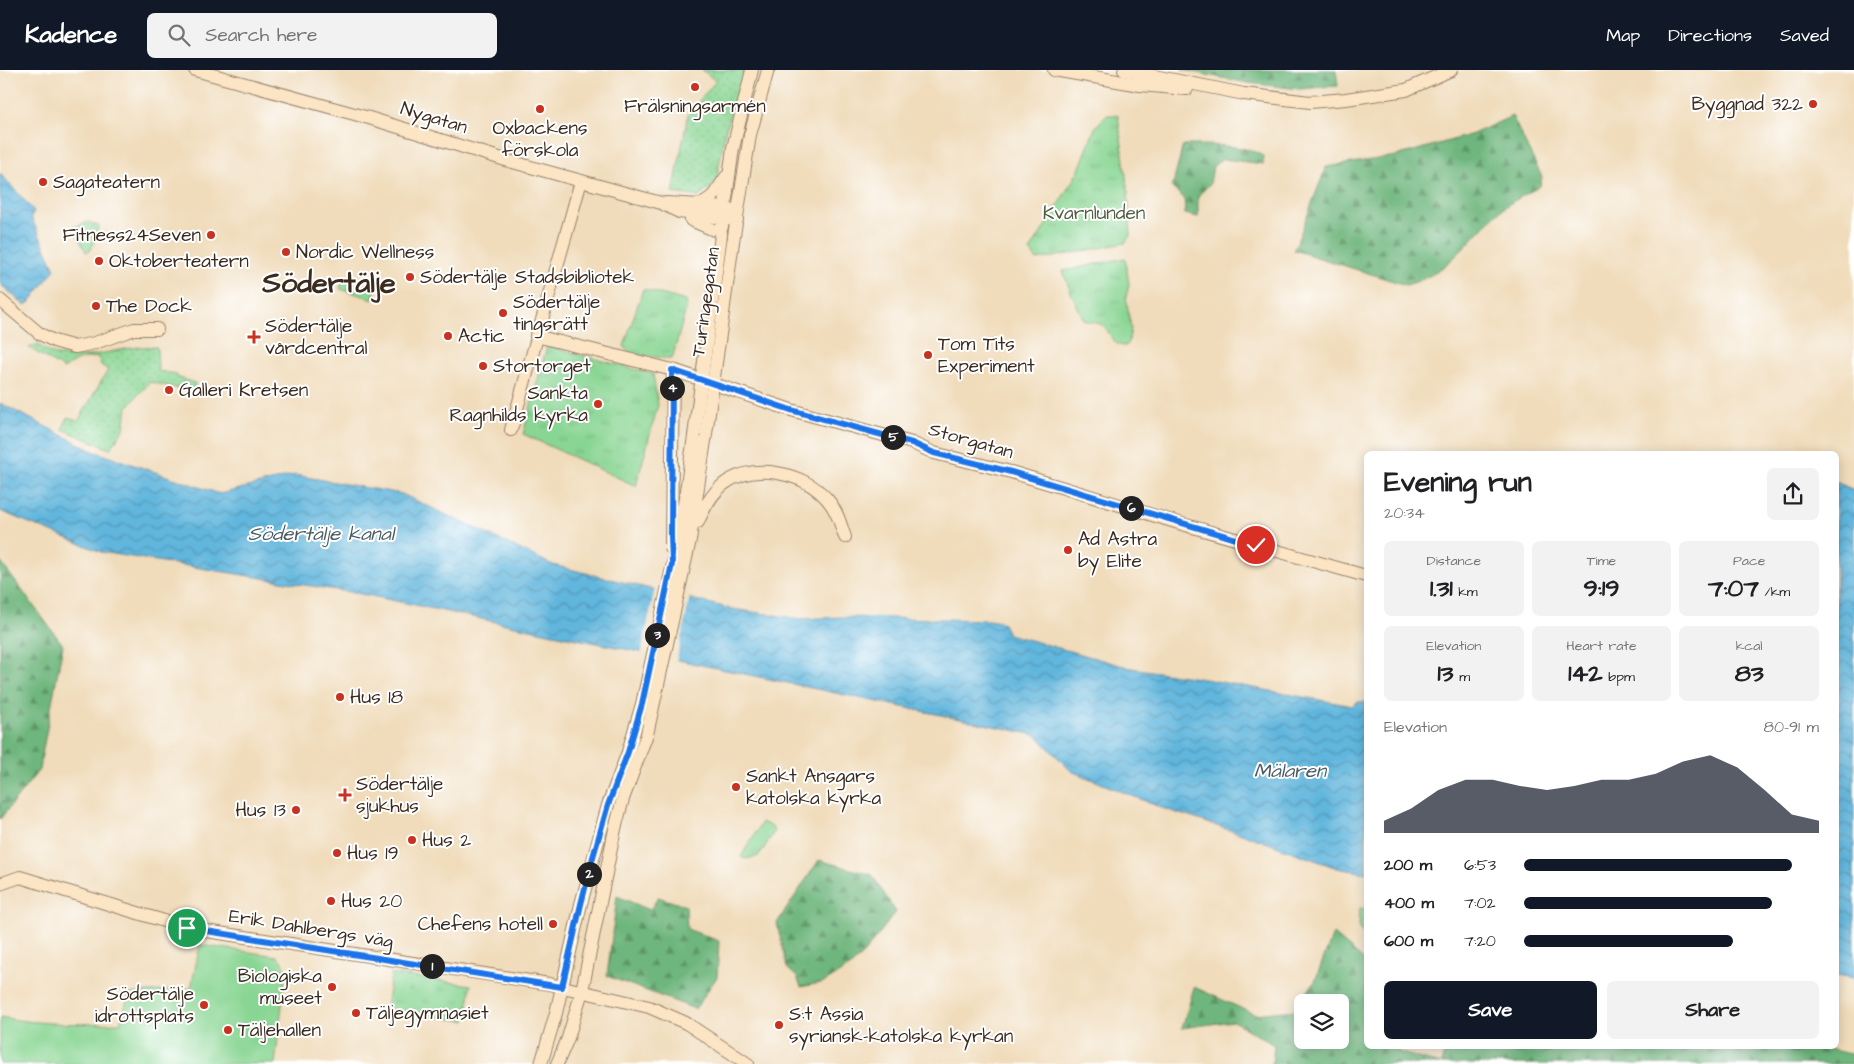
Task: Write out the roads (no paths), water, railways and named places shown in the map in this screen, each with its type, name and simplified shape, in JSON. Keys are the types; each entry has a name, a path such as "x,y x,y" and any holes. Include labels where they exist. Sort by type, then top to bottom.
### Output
{"main road":[{"name":"Nygatan","path":"195,70 369,118 661,203 679,212 737,215"},
{"name":"Turingegatan","path":"700,435 721,234 730,168 739,120 752,70"},
{"name":"Turingegatan","path":"680,538 734,242 750,135 768,70"},
{"path":"1054,70 1140,85 1310,102 1406,90 1452,70"},
{"path":"1124,70 1244,94"},
{"path":"700,205 718,190 730,168"},
{"path":"511,430 581,181"},
{"name":"Nygatan","path":"661,203 700,205 724,214"},
{"path":"679,212 721,234"},
{"path":"0,300 35,330 54,341 75,346 95,343 134,329 157,329"},
{"name":"Storgatan","path":"536,336 672,370 791,410 912,443 934,453 1011,472 1182,524 1364,575"},
{"path":"541,1064 549,1040 581,904 608,805 648,705 680,538 672,370"},
{"path":"557,1064 568,1038 582,992 615,829 627,786 644,745 648,705 672,564 680,538 713,495 724,484 738,476 758,472 775,472 796,478 814,488 826,498 838,515 844,537"},
{"name":"Erik Dahlbergs väg","path":"0,884 20,877 187,928 562,987 649,1007 686,1023 748,1064"}],"water":[{"path":"0,173 34,211 31,217 55,269 30,302 25,305 0,284"},
{"name":"Södertälje kanal","path":"0,403 93,451 220,494 295,475 402,494 553,565 732,609 802,619 841,617 988,620 1002,622 1008,634 1131,668 1353,706 1356,702 1364,702 1364,873 1337,868 1162,808 1071,771 1036,735 367,595 101,552 0,511"},
{"path":"1839,483 1854,490 1854,978 1839,976"}],"place":[{"name":"Frälsningsarmén","path":"695,87"},
{"name":"Byggnad 322","path":"1813,104"},
{"name":"Oxbackens förskola","path":"540,109"},
{"name":"Sagateatern","path":"43,182"},
{"name":"Fitness24Seven","path":"211,235"},
{"name":"Nordic Wellness","path":"286,252"},
{"name":"Oktoberteatern","path":"99,261"},
{"name":"Södertälje Stadsbibliotek","path":"410,277"},
{"name":"The Dock","path":"96,306"},
{"name":"Södertälje tingsrätt","path":"503,313"},
{"name":"Actic","path":"448,336"},
{"name":"Södertälje vårdcentral","path":"254,337"},
{"name":"Tom Tits Experiment","path":"928,355"},
{"name":"Stortorget","path":"483,366"},
{"name":"Galleri Kretsen","path":"169,390"},
{"name":"Sankta Ragnhilds kyrka","path":"598,404"},
{"name":"Ad Astra by Elite","path":"1068,550"},
{"name":"Hus 18","path":"340,697"},
{"name":"Sankt Ansgars katolska kyrka","path":"736,787"},
{"name":"Södertälje sjukhus","path":"345,795"},
{"name":"Hus 13","path":"296,810"},
{"name":"Hus 2","path":"412,840"},
{"name":"Hus 19","path":"337,853"},
{"name":"Hus 20","path":"331,901"},
{"name":"Chefens hotell","path":"553,924"},
{"name":"Biologiska museet","path":"332,987"},
{"name":"Södertälje idrottsplats","path":"204,1005"},
{"name":"Täljegymnasiet","path":"356,1013"},
{"name":"S:t Assia syriansk-katolska kyrkan","path":"779,1025"},
{"name":"Täljehallen","path":"228,1030"}],"district":[{"name":"Södertälje","path":"329,283"}],"park label":[{"name":"Kvarnlunden","path":"1094,213"}],"water label":[{"name":"Mälaren","path":"1290,771"}]}
